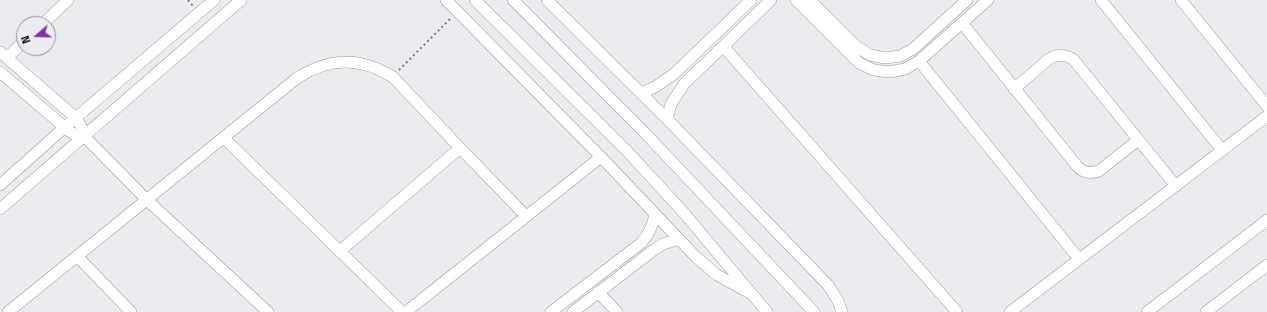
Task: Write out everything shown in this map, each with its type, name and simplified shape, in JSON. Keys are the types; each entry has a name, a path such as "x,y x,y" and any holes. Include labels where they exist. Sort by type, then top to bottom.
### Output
{"street":[{"path":"51,16 67,0"},
{"path":"0,209 241,0"},
{"path":"446,0 601,157 696,257 717,275 752,294"},
{"path":"475,0 628,152 684,213 767,312"},
{"path":"513,0 666,155 814,312"},
{"path":"547,0 667,119 828,285 838,301 842,312"},
{"path":"641,93 668,79 751,0"},
{"path":"667,119 672,104 680,90 706,62 771,0"},
{"path":"796,0 853,58 866,68 881,72 905,69 919,61 988,0"},
{"path":"810,0 857,47 870,55 885,58 900,56 913,49 967,0"},
{"path":"1101,0 1222,150"},
{"path":"1181,0 1267,106"},
{"path":"0,185 64,127 213,1"},
{"path":"962,23 1077,166 1083,171 1091,173 1099,171 1138,140"},
{"path":"16,46 3,55 76,118 82,126 84,136 147,200 268,312"},
{"path":"723,46 957,312"},
{"path":"697,53 706,62"},
{"path":"1014,88 1048,59 1058,55 1068,57 1076,63 1176,186"},
{"path":"919,61 1079,260"},
{"path":"8,312 297,78 308,71 332,63 358,62 382,70 393,77 526,216"},
{"path":"0,72 64,127 74,134 84,136"},
{"path":"668,79 680,90"},
{"path":"1010,312 1267,116"},
{"path":"224,138 402,312"},
{"path":"340,251 460,148"},
{"path":"406,312 601,157"},
{"path":"551,312 641,243 652,228 655,214"},
{"path":"1147,312 1267,220"},
{"path":"573,312 655,249 663,244 679,239"},
{"path":"77,256 131,312"},
{"path":"1206,312 1267,265"},
{"path":"598,292 617,312"}],"path":[{"path":"393,77 457,11"}]}
